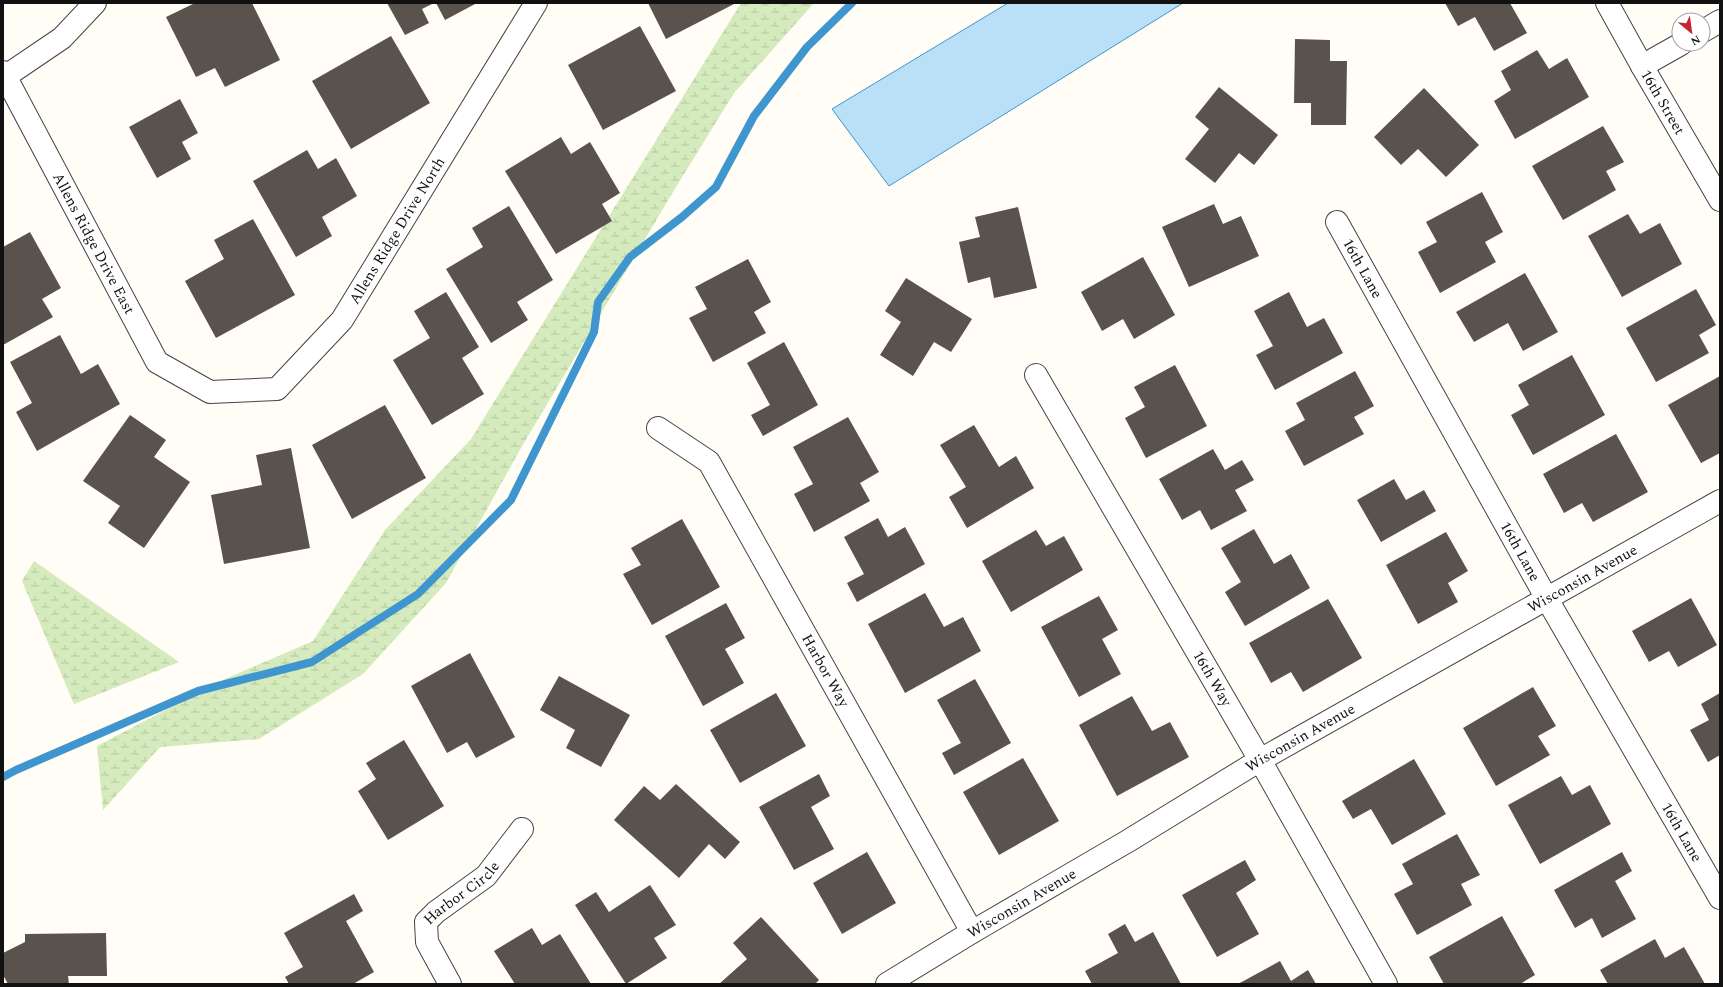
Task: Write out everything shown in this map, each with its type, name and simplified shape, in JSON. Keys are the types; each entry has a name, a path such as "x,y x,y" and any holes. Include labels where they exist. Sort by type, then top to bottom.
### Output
{"street":[{"path":"4,74 62,38 95,3"},
{"name":"Allens Ridge Drive North","path":"210,392 277,389 342,320 536,3"},
{"name":"16th Street","path":"1607,3 1720,200"},
{"path":"1711,26 1720,21"},
{"path":"1642,66 1671,50"},
{"name":"Allens Ridge Drive East","path":"4,74 157,362 210,392"},
{"name":"16th Lane","path":"1337,222 1547,599 1720,898"},
{"name":"16th Way","path":"1036,375 1260,760 1386,984"},
{"name":"Harbor Way","path":"658,428 709,462 972,932"},
{"name":"Wisconsin Avenue","path":"887,984 972,932 1128,841 1260,760 1720,501"},
{"name":"Harbor Circle","path":"450,984 427,942 426,922 436,912 486,876 522,829"}],"green space":[{"path":"741,3 814,3 734,93 676,187 521,448 446,583 363,674 259,739 160,747 103,810 97,746 225,679 313,641 385,530 471,439"},
{"path":"34,561 179,662 74,704 22,581"}],"water":[{"path":"1008,3 1183,3 889,186 832,109"}],"building":[{"path":"195,3 252,3 280,60 225,87 215,68 196,77 166,17"},
{"path":"387,3 434,3 422,9 429,23 405,35"},
{"path":"436,3 477,3 445,20"},
{"path":"648,3 736,3 666,39"},
{"path":"1445,3 1510,3 1527,33 1494,51 1475,17 1458,26"},
{"path":"640,26 676,91 603,130 568,65"},
{"path":"391,36 430,103 351,149 312,81"},
{"path":"1295,39 1330,40 1330,61 1347,61 1346,125 1311,125 1311,103 1294,103"},
{"path":"1537,50 1549,69 1567,58 1589,97 1515,139 1494,101 1511,90 1501,71"},
{"path":"1219,87 1278,135 1254,165 1239,153 1215,183 1185,159 1209,129 1195,117"},
{"path":"1424,88 1479,145 1446,177 1418,149 1401,165 1374,137"},
{"path":"180,99 198,133 182,142 191,159 157,178 129,127"},
{"path":"1603,126 1624,162 1606,171 1616,190 1563,220 1532,166"},
{"path":"561,137 571,154 590,142 620,193 602,204 612,221 556,254 505,171"},
{"path":"307,150 318,169 336,158 357,196 322,217 332,236 296,257 253,181"},
{"path":"1482,192 1503,232 1485,242 1496,262 1440,293 1418,252 1437,242 1426,222"},
{"path":"1214,204 1223,224 1241,216 1259,256 1189,287 1162,227"},
{"path":"509,206 553,280 517,302 528,320 491,343 446,269 483,247 472,228"},
{"path":"1018,207 1037,288 994,298 990,277 968,283 959,242 980,237 975,217"},
{"path":"1628,214 1640,234 1660,223 1682,264 1622,297 1588,236"},
{"path":"253,219 295,295 216,338 185,281 224,259 214,240"},
{"path":"30,232 61,288 42,299 53,317 3,345 3,247"},
{"path":"1143,257 1175,315 1134,339 1123,319 1102,331 1081,292"},
{"path":"748,259 771,302 754,312 766,333 713,362 689,318 707,309 695,287"},
{"path":"1525,273 1558,332 1523,351 1508,323 1474,342 1456,312"},
{"path":"906,278 972,319 951,352 934,342 913,376 880,355 901,322 885,311"},
{"path":"1696,289 1716,325 1699,335 1709,353 1656,382 1626,328"},
{"path":"446,292 479,347 462,358 484,394 432,425 393,360 430,338 414,311"},
{"path":"1289,292 1307,327 1324,318 1343,353 1275,390 1256,355 1273,346 1254,311"},
{"path":"60,335 81,374 98,364 120,404 37,451 16,412 32,403 10,362"},
{"path":"784,342 818,405 763,436 751,415 770,405 747,363"},
{"path":"1572,355 1605,415 1533,455 1511,415 1529,405 1518,385"},
{"path":"1175,365 1207,426 1146,458 1125,418 1145,407 1134,387"},
{"path":"1355,371 1374,406 1354,417 1364,434 1304,466 1285,431 1305,420 1296,403"},
{"path":"1720,376 1720,453 1701,463 1668,405"},
{"path":"385,405 426,478 352,519 312,445"},
{"path":"130,415 166,440 154,457 190,482 144,548 108,523 120,506 83,481"},
{"path":"848,417 879,472 860,483 870,501 814,532 794,494 813,484 793,447"},
{"path":"974,425 999,467 1016,456 1034,488 967,528 949,497 966,487 940,445"},
{"path":"1616,434 1648,492 1593,522 1582,503 1564,513 1543,474"},
{"path":"291,448 310,548 224,564 211,495 262,485 256,455"},
{"path":"1213,449 1225,470 1242,460 1254,480 1235,490 1247,511 1211,530 1200,510 1182,520 1159,479"},
{"path":"1394,479 1406,500 1424,490 1436,511 1381,542 1357,500"},
{"path":"878,518 888,537 905,527 925,564 857,602 847,583 864,574 844,537"},
{"path":"682,519 720,587 652,625 623,574 641,565 631,548"},
{"path":"1254,529 1274,564 1291,554 1310,588 1245,626 1225,592 1241,582 1221,548"},
{"path":"1036,530 1046,546 1064,536 1083,570 1011,612 982,561"},
{"path":"1446,532 1468,571 1448,583 1458,602 1418,624 1386,565"},
{"path":"925,593 944,627 963,617 981,651 905,693 868,624"},
{"path":"1099,596 1118,630 1102,639 1121,674 1079,697 1041,627"},
{"path":"1691,598 1717,645 1678,667 1669,651 1649,662 1632,631"},
{"path":"1328,599 1362,658 1303,692 1291,672 1271,683 1249,643"},
{"path":"726,603 745,638 725,649 744,683 703,706 665,636"},
{"path":"470,653 515,737 476,758 467,742 447,753 411,686"},
{"path":"559,676 630,715 601,767 566,748 575,730 540,710"},
{"path":"975,679 1011,743 954,775 942,753 961,743 937,700"},
{"path":"1533,687 1556,726 1538,736 1550,755 1496,786 1463,728"},
{"path":"776,693 806,746 740,783 710,730"},
{"path":"1720,693 1720,755 1708,762 1690,730 1709,720 1701,704"},
{"path":"1132,696 1152,731 1170,722 1189,757 1117,796 1079,725"},
{"path":"404,740 444,806 388,840 358,791 376,779 366,763"},
{"path":"1023,758 1059,821 999,855 963,792"},
{"path":"1414,759 1446,814 1392,845 1371,809 1353,819 1342,801"},
{"path":"819,774 830,796 811,807 834,849 794,870 759,807"},
{"path":"1561,776 1572,795 1590,785 1611,824 1540,864 1508,805"},
{"path":"676,784 740,842 725,859 709,844 679,878 614,820 644,786 660,800"},
{"path":"1457,834 1480,875 1461,884 1472,905 1417,935 1394,894 1413,884 1402,864"},
{"path":"867,852 896,903 842,934 813,883"},
{"path":"1622,852 1632,871 1615,881 1636,919 1602,938 1592,918 1575,928 1554,890"},
{"path":"1245,860 1256,880 1236,893 1259,934 1217,957 1182,895"},
{"path":"650,885 676,925 654,938 667,958 626,984 575,905 596,892 609,912"},
{"path":"354,894 363,911 346,921 374,972 353,984 289,984 285,977 303,967 284,933"},
{"path":"1502,916 1535,975 1520,984 1444,984 1429,957"},
{"path":"761,917 819,980 815,984 719,984 747,959 733,943"},
{"path":"1125,924 1135,942 1153,932 1181,984 1092,984 1085,971 1118,953 1108,934"},
{"path":"532,928 542,945 560,934 591,984 515,984 494,951"},
{"path":"106,933 107,976 68,976 69,984 8,984 3,975 3,953 25,942 25,934"},
{"path":"1655,939 1665,958 1684,947 1705,984 1608,984 1600,970"},
{"path":"1280,961 1291,981 1308,970 1316,984 1238,984"}],"waterway":[{"path":"3,777 198,691 312,662 418,594 511,500 594,332 598,302 630,257 682,217 716,187 754,116 807,47 852,3"}]}
